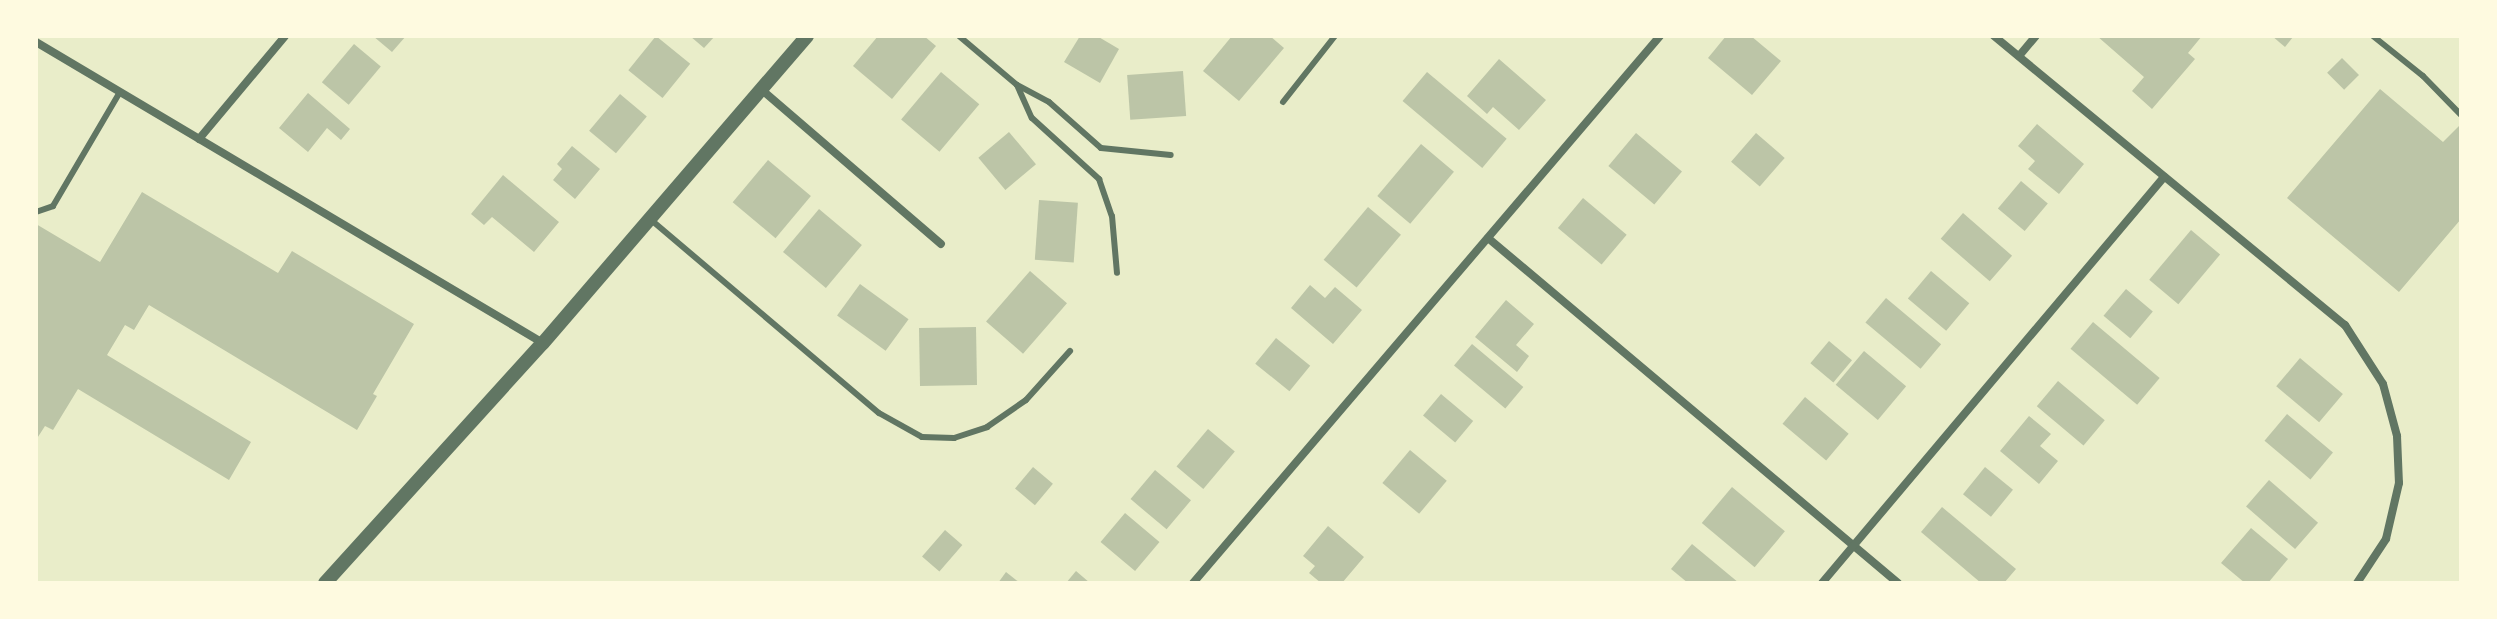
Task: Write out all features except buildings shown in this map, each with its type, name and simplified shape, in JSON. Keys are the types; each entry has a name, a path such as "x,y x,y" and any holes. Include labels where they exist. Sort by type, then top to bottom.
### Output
{"street":[{"path":"199,139 285,36"},
{"path":"325,583 543,343 807,36"},
{"path":"1193,583 1660,36"},
{"path":"1994,36 2345,325 2383,384 2397,436 2399,483 2386,539 2357,583"},
{"path":"2019,56 2036,36"},
{"path":"36,42 543,343"},
{"path":"762,90 941,244"},
{"path":"1822,583 2164,177"},
{"path":"1488,238 1898,583"}],"lane":[{"path":"959,36 1017,85 1049,102 1101,148 1171,155"},
{"path":"1283,102 1335,36"},
{"path":"2373,36 2423,76 2461,115"},
{"path":"1017,85 1032,118 1099,179 1112,216 1117,273"},
{"path":"36,212 53,206 120,92"},
{"path":"650,219 879,413 922,437 954,438 987,427 1026,400 1070,351"}]}
